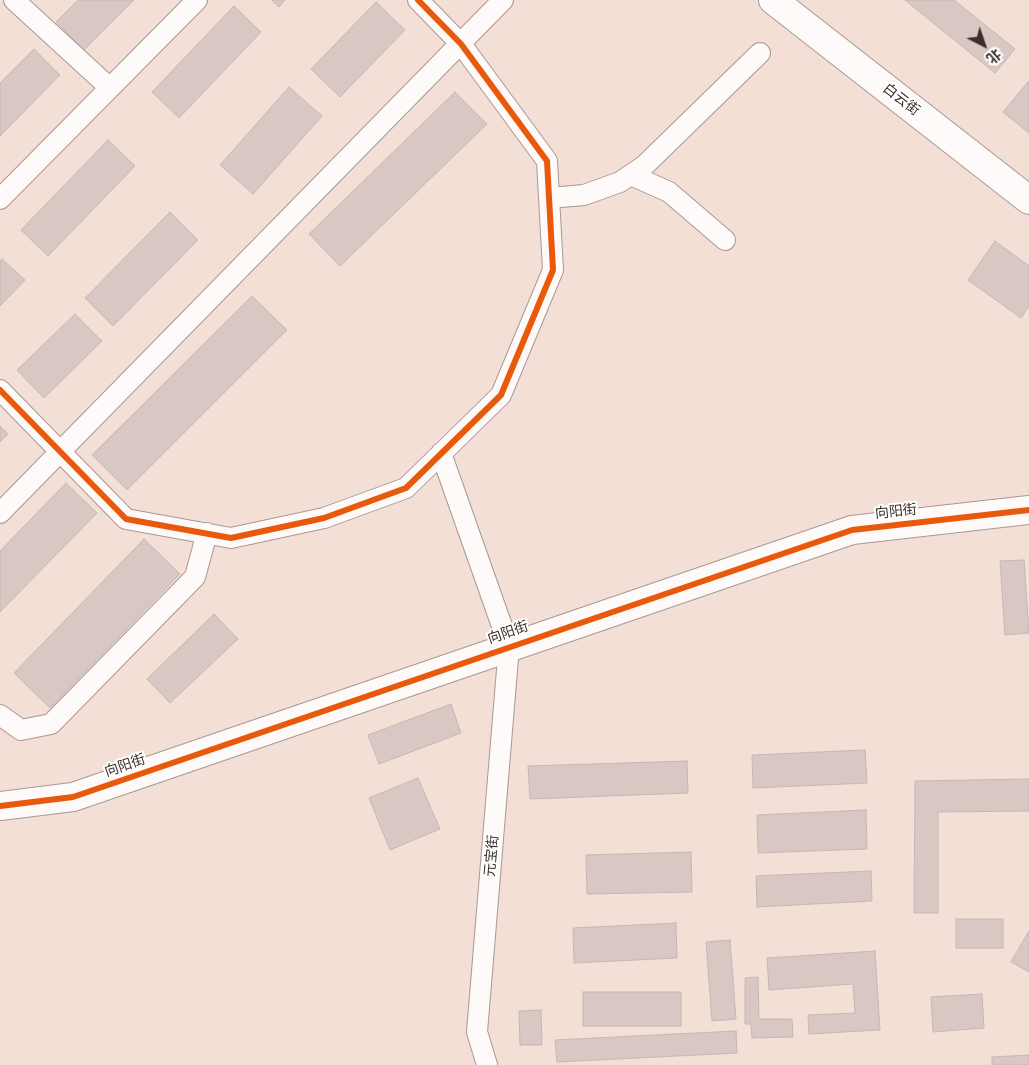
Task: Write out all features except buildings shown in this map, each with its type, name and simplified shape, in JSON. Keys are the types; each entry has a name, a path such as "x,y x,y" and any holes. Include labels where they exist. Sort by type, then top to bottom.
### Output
{"street":[{"path":"14,0 110,88"},
{"path":"0,199 197,0"},
{"path":"0,390 126,519 231,538 324,518 406,488 501,395 554,270 547,161 461,44 418,0"},
{"path":"0,513 503,0"},
{"name":"白云街","path":"773,0 1029,200"},
{"path":"549,198 584,195 620,182 645,166 760,53"},
{"path":"631,175 670,192 724,240"},
{"path":"441,453 509,646"},
{"name":"向阳街","path":"0,806 73,797 852,530 1029,510"},
{"path":"0,715 21,730 51,724 195,578 206,533"},
{"name":"元宝街","path":"487,1065 477,1032 509,646"}],"cycle path":[{"path":"0,390 126,519 231,538 324,518 406,488 501,395 553,270 547,161 461,44 418,0"},
{"path":"0,806 73,797 852,530 1029,510"}]}
